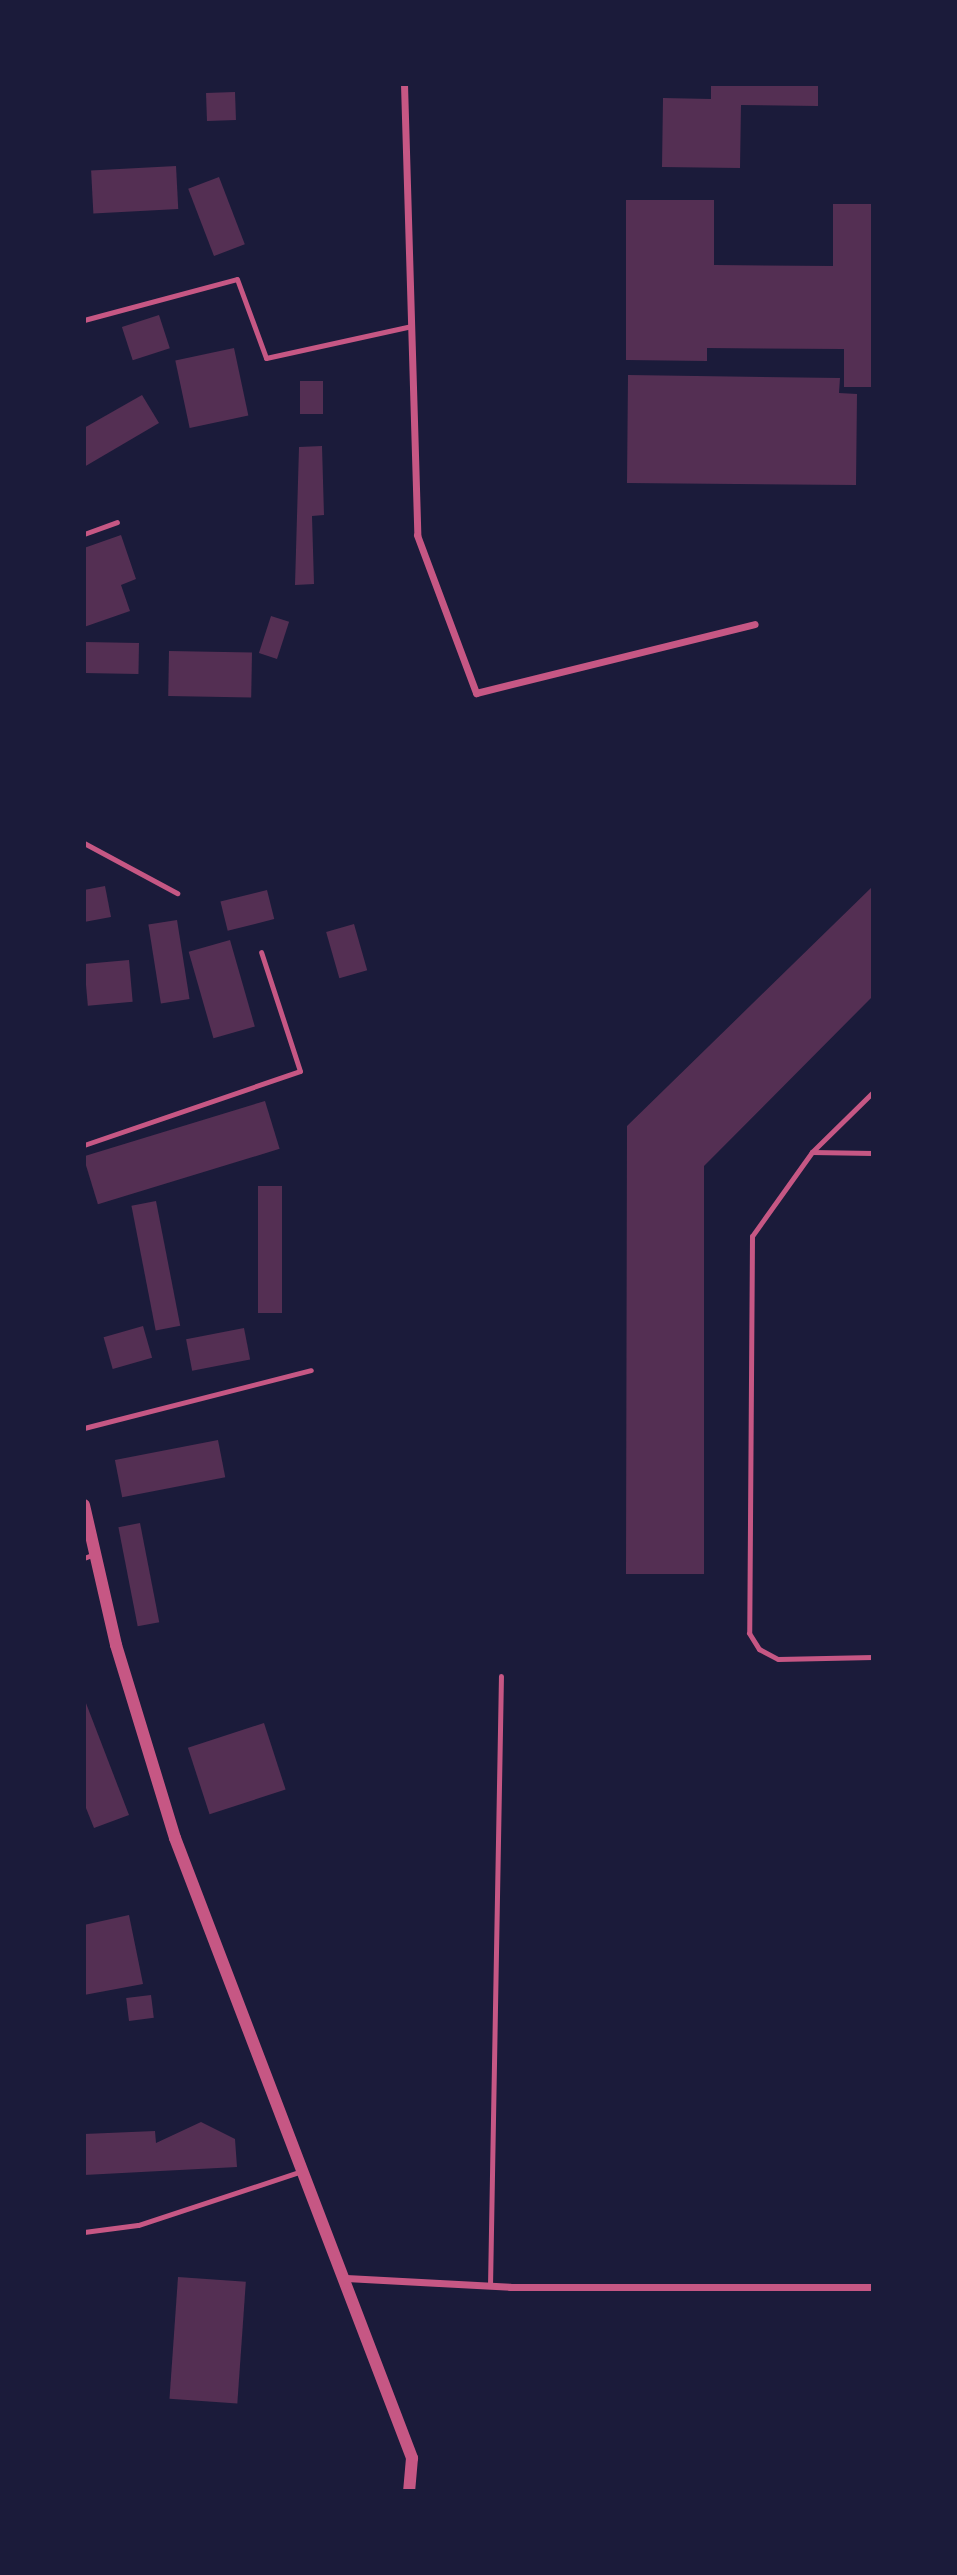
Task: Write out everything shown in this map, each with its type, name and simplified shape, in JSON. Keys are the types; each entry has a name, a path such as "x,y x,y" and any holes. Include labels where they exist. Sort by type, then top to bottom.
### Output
{"street":[{"path":"404,84 417,535 476,693 755,624"},
{"path":"84,1505 88,1557 175,1838 346,2278 412,2458 410,2491"},
{"path":"346,2278 490,2286 873,2287"}],"lane":[{"path":"84,320 237,279 266,358 411,326"},
{"path":"84,534 117,522"},
{"path":"84,843 177,893"},
{"path":"84,1145 300,1071 261,952"},
{"path":"873,1092 812,1152 752,1236 749,1633 759,1649 778,1659 873,1657"},
{"path":"812,1152 873,1153"},
{"path":"84,1428 311,1370"},
{"path":"490,2286 501,1675"},
{"path":"84,2232 138,2225 305,2171"}],"building":[{"path":"711,84 818,84 818,106 741,105 740,168 662,167 663,98 711,99"},
{"path":"235,92 236,120 207,121 206,93"},
{"path":"176,166 178,209 93,213 91,170"},
{"path":"219,177 245,244 214,256 188,189"},
{"path":"626,200 714,200 714,265 833,266 833,204 873,204 873,387 844,387 844,349 707,348 707,361 626,360"},
{"path":"159,315 170,348 133,360 122,327"},
{"path":"234,348 248,415 190,428 175,360"},
{"path":"628,375 840,378 839,393 857,394 856,485 627,483"},
{"path":"300,381 323,381 323,414 300,414"},
{"path":"142,395 159,423 84,467 84,428"},
{"path":"322,446 324,515 312,516 314,584 295,585 299,447"},
{"path":"121,535 136,579 121,585 130,611 84,627 84,548"},
{"path":"271,616 289,622 277,659 259,653"},
{"path":"84,642 139,643 138,674 84,673"},
{"path":"169,651 252,652 251,697 168,696"},
{"path":"105,886 111,917 84,922 84,890"},
{"path":"873,886 873,996 704,1166 704,1574 626,1574 627,1126"},
{"path":"267,890 274,919 228,931 220,902"},
{"path":"177,920 190,999 161,1004 148,925"},
{"path":"354,924 367,970 339,978 326,932"},
{"path":"230,940 255,1027 213,1038 189,952"},
{"path":"129,960 133,1002 88,1006 84,964"},
{"path":"265,1101 280,1149 98,1204 84,1156"},
{"path":"258,1186 282,1186 282,1313 258,1313"},
{"path":"156,1201 180,1326 156,1330 131,1206"},
{"path":"143,1326 152,1358 113,1369 104,1337"},
{"path":"244,1328 250,1359 192,1371 186,1339"},
{"path":"218,1440 225,1477 122,1497 115,1460"},
{"path":"140,1523 159,1622 138,1626 118,1527"},
{"path":"84,1698 129,1815 94,1828 84,1803"},
{"path":"264,1723 286,1790 210,1814 188,1748"},
{"path":"129,1915 143,1984 84,1995 84,1925"},
{"path":"151,1995 154,2018 129,2021 126,1998"},
{"path":"201,2122 235,2139 237,2167 84,2175 84,2134 155,2131 156,2143"},
{"path":"178,2277 246,2282 237,2403 169,2399"}]}
